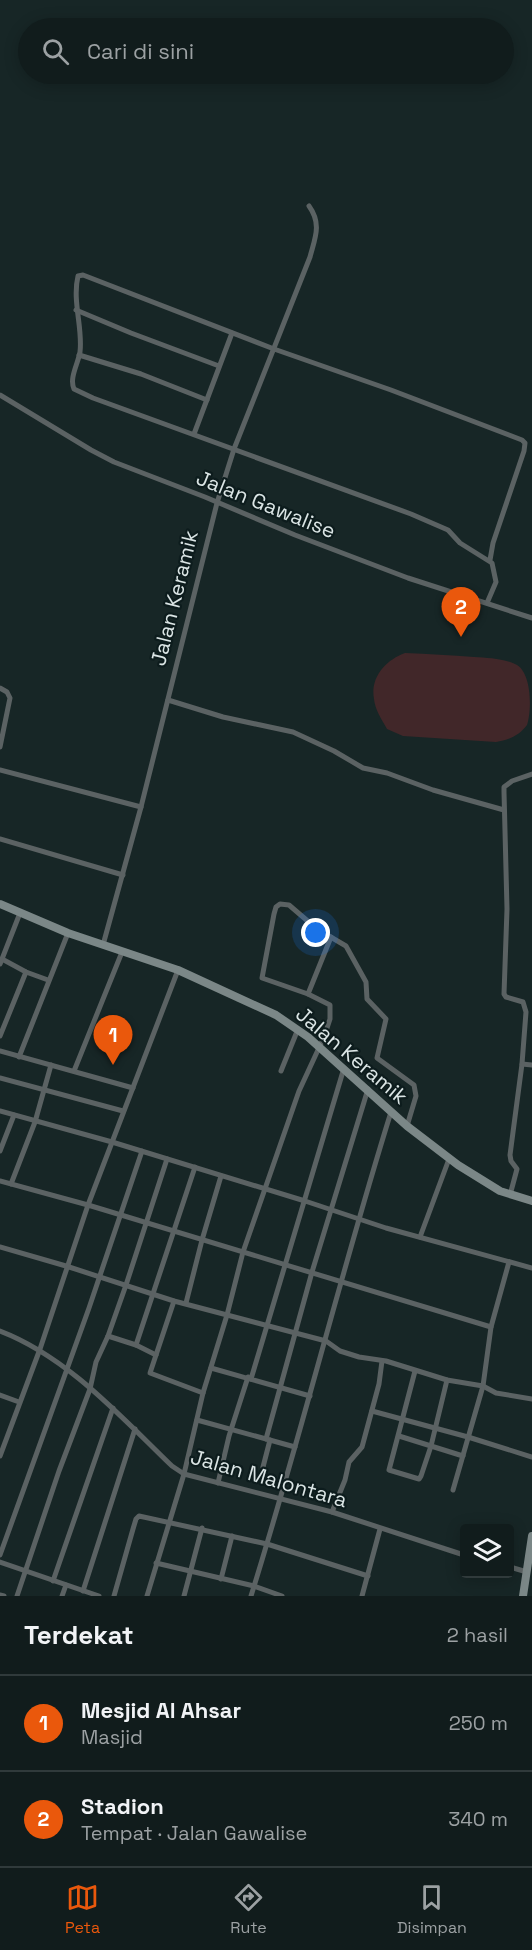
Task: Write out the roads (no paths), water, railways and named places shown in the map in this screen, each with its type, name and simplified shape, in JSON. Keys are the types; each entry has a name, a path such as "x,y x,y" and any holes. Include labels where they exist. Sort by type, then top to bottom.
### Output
{"street":[{"name":"Jalan Keramik","path":"103,945 141,807 217,503 234,448 310,257 316,234 316,219 309,206"},
{"path":"487,603 496,578 495,567 490,560 460,543 448,530 74,389 72,382 79,355 76,309 77,278 83,275 524,442 524,451 492,543 490,560"},
{"path":"76,309 130,333 219,366"},
{"path":"194,434 232,333"},
{"path":"79,355 141,374 207,400"},
{"name":"Jalan Gawalise","path":"0,395 99,454 408,578 532,618"},
{"path":"0,688 7,692 10,698 0,747"},
{"path":"168,700 223,717 293,732 334,751 363,768 387,773 433,790 504,810"},
{"path":"0,770 141,807"},
{"path":"510,1195 517,1169 510,1155 522,1064 525,1006 522,1001 506,997 504,991 507,909 505,786 514,780 532,774"},
{"path":"0,839 123,875"},
{"path":"147,1596 184,1474 203,1393 227,1315 243,1252 299,1091 330,1019 330,1005 308,994 262,978 276,907 283,903 289,905 317,929 349,949 366,982 367,999 385,1017 386,1022 377,1058 414,1085 416,1096 407,1126"},
{"name":"Jalan Keramik","path":"0,904 68,933 178,970 276,1015 319,1046 407,1126 449,1159 488,1185 510,1195 532,1201"},
{"path":"20,913 1,961 48,980"},
{"path":"19,1057 68,933"},
{"path":"308,994 331,937"},
{"path":"74,1071 122,952"},
{"path":"0,1456 40,1349 88,1205 178,970"},
{"path":"0,1036 26,972"},
{"path":"281,1071 298,1029"},
{"path":"0,1051 133,1088"},
{"path":"522,1064 532,1065"},
{"path":"11,1184 35,1122 51,1065"},
{"path":"218,1483 232,1429 267,1327 344,1068"},
{"path":"0,1078 123,1111"},
{"path":"263,1467 281,1387 312,1272 368,1089"},
{"path":"0,1111 195,1167 332,1209 359,1220 532,1268"},
{"path":"251,1596 326,1341 340,1281 392,1112"},
{"path":"0,1151 14,1115"},
{"path":"0,1555 142,1151"},
{"path":"17,1596 59,1471 90,1389 96,1362 126,1286 167,1159"},
{"path":"420,1238 449,1159"},
{"path":"136,1345 195,1167"},
{"path":"186,1303 221,1176"},
{"path":"0,1181 88,1205 491,1327"},
{"path":"0,1247 174,1301 326,1341 340,1351 359,1357 382,1361 447,1380 483,1386 496,1393 532,1399"},
{"path":"453,1491 483,1386 491,1327 509,1262"},
{"path":"174,1301 150,1374 203,1393"},
{"name":"Jalan Malontara","path":"0,1331 40,1349 113,1408 172,1466 184,1474 332,1512 460,1553"},
{"path":"108,1336 156,1354"},
{"path":"332,1512 345,1480 349,1462 362,1447 382,1361"},
{"path":"211,1368 310,1395"},
{"path":"415,1371 389,1470 419,1479 431,1446 447,1380"},
{"path":"0,1395 19,1402"},
{"path":"53,1581 113,1408"},
{"path":"372,1411 532,1457"},
{"path":"196,1420 295,1447"},
{"path":"83,1591 135,1429"},
{"path":"399,1436 463,1456"},
{"path":"114,1596 138,1516 202,1528 267,1544 368,1576"},
{"path":"184,1596 202,1528"},
{"path":"362,1596 380,1529"},
{"path":"221,1579 232,1536"},
{"path":"523,1596 528,1577 532,1536"},
{"path":"0,1562 99,1596"},
{"path":"156,1563 282,1596"},
{"path":"514,1570 528,1577"},
{"path":"62,1596 66,1585"}],"place":[{"name":"Stadion","path":"461,637"},
{"name":"Mesjid Al Ahsar","path":"113,1065"}]}
